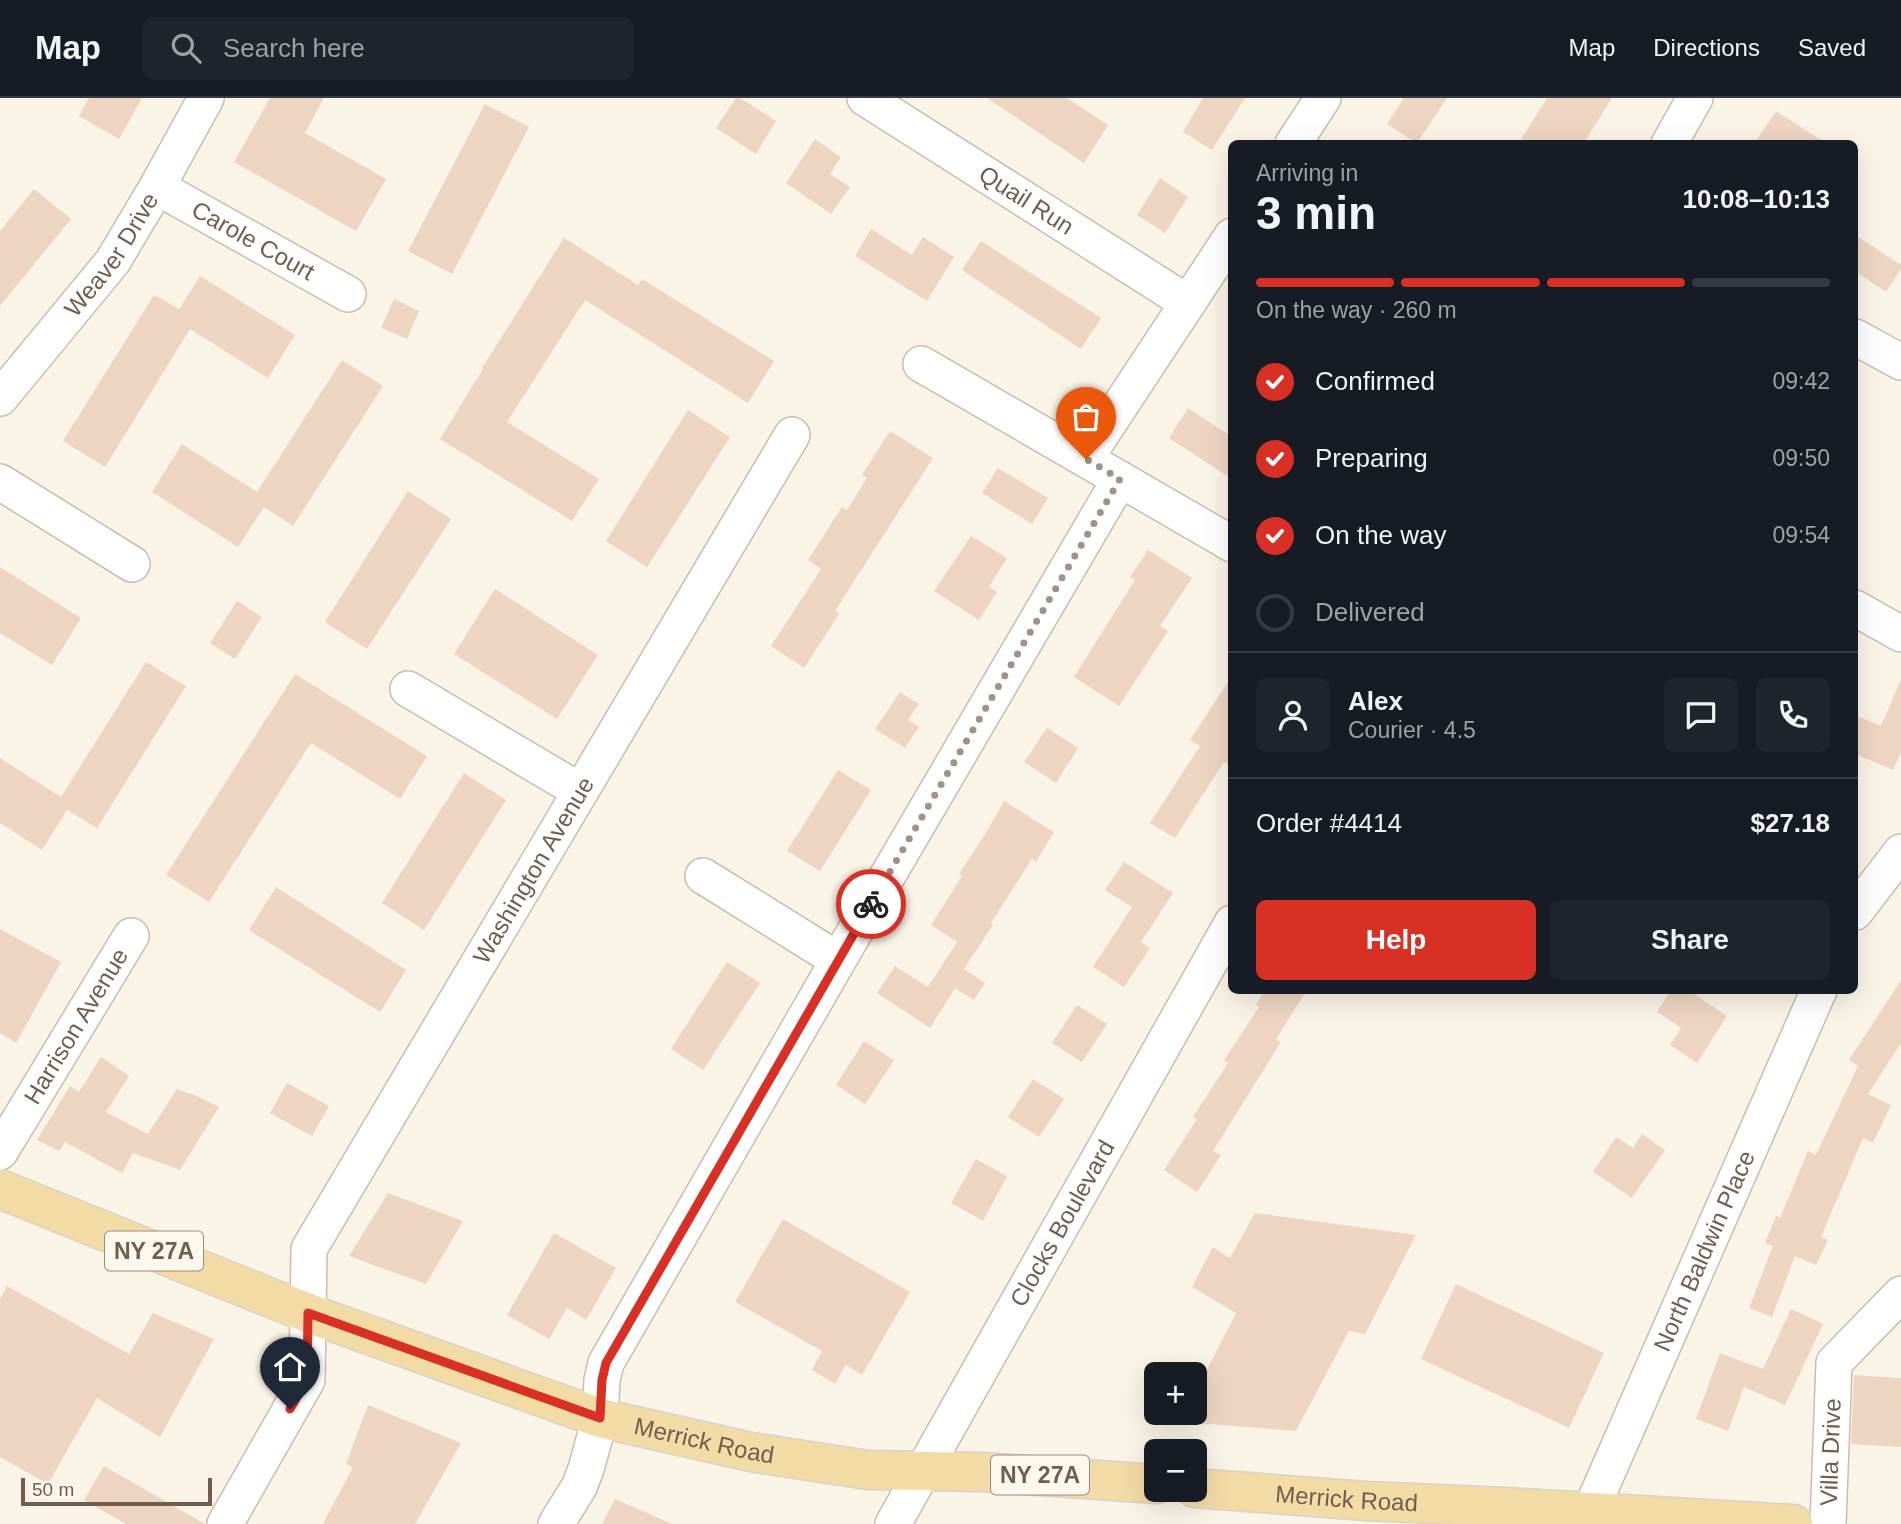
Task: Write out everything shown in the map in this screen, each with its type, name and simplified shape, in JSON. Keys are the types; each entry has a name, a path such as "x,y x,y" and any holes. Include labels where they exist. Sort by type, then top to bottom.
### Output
{"main road":[{"name":"Merrick Road","path":"0,1189 308,1313 600,1418 751,1452 868,1470 994,1473 1144,1483"},
{"name":"Merrick Road","path":"1207,1489 1366,1501 1501,1516 1590,1512 1793,1524"}],"street":[{"name":"Weaver Drive","path":"0,398 113,261 206,98"},
{"name":"Quail Run","path":"864,98 1188,303"},
{"path":"1296,140 1323,98"},
{"path":"1672,140 1695,98"},
{"name":"Carole Court","path":"157,187 348,294"},
{"path":"1086,459 1228,242"},
{"path":"1858,339 1901,362"},
{"path":"920,364 1228,542"},
{"name":"Washington Avenue","path":"225,1524 307,1380 309,1249 792,436"},
{"path":"556,1524 579,1487 586,1469 600,1418 602,1380 606,1363 1120,479"},
{"path":"0,482 132,564"},
{"path":"1858,610 1901,634"},
{"path":"408,689 580,791"},
{"path":"1858,908 1901,852"},
{"path":"703,876 838,960"},
{"name":"Clocks Boulevard","path":"894,1524 1228,930"},
{"name":"Harrison Avenue","path":"0,1152 131,936"},
{"name":"North Baldwin Place","path":"1590,1512 1817,994"},
{"name":"Villa Drive","path":"1828,1524 1834,1363 1901,1294"}],"building":[{"path":"89,98 142,98 119,139 79,116"},
{"path":"270,98 324,98 305,133 386,179 356,231 234,162"},
{"path":"736,98 776,121 756,154 716,128"},
{"path":"987,98 1067,98 1108,125 1084,163"},
{"path":"1203,98 1245,98 1212,150 1183,132"},
{"path":"1404,98 1447,98 1419,140 1412,140 1387,124"},
{"path":"1547,98 1612,98 1586,140 1521,140"},
{"path":"485,104 529,127 452,274 408,251"},
{"path":"1776,111 1821,140 1757,140"},
{"path":"815,139 841,157 830,174 850,187 831,214 786,183"},
{"path":"1160,178 1188,197 1165,233 1137,215"},
{"path":"34,189 71,219 0,306 0,231"},
{"path":"871,229 912,255 923,237 954,257 927,301 855,256"},
{"path":"1858,237 1901,265 1886,292 1858,273"},
{"path":"564,238 638,285 642,279 774,361 748,403 585,300 507,422 599,479 572,521 440,439"},
{"path":"981,241 1101,318 1081,349 962,270"},
{"path":"200,276 295,335 268,378 190,329 105,467 63,441 154,295 179,309"},
{"path":"394,299 419,311 407,339 381,328"},
{"path":"342,360 383,386 293,526 264,507 238,547 152,492 182,444 257,492"},
{"path":"1188,408 1228,434 1228,476 1169,438"},
{"path":"688,410 730,437 647,567 606,541"},
{"path":"890,431 933,458 835,611 839,614 804,668 771,646 821,569 808,560 842,507 847,510 867,478 862,475"},
{"path":"998,468 1048,498 1032,524 982,493"},
{"path":"408,491 451,519 367,649 325,622"},
{"path":"971,536 1007,558 989,587 997,592 979,620 934,591"},
{"path":"1148,550 1192,578 1160,626 1168,631 1119,706 1074,677 1135,580 1130,577"},
{"path":"0,567 81,618 52,665 0,633"},
{"path":"495,589 598,655 557,719 454,654"},
{"path":"237,601 262,617 235,659 210,643"},
{"path":"146,662 186,686 97,828 67,810 42,850 0,823 0,758 61,797"},
{"path":"295,674 427,756 400,799 311,743 209,902 166,875"},
{"path":"1901,679 1901,752 1893,770 1858,755 1858,716 1881,726"},
{"path":"1228,682 1228,764 1224,762 1175,838 1150,823 1200,746 1190,740"},
{"path":"900,692 919,704 908,720 919,727 905,748 875,729"},
{"path":"1047,728 1078,748 1056,783 1024,762"},
{"path":"838,770 871,790 820,871 787,851"},
{"path":"464,773 506,800 424,930 382,903"},
{"path":"1004,801 1054,832 1036,862 1032,859 964,969 985,983 974,1000 955,988 930,1028 877,993 895,966 928,987 957,942 931,925"},
{"path":"1124,862 1173,893 1141,942 1150,948 1124,987 1093,967 1132,907 1105,890"},
{"path":"276,887 406,970 380,1012 249,930"},
{"path":"0,929 61,962 16,1043 0,1033"},
{"path":"727,962 760,983 703,1070 671,1049"},
{"path":"1901,980 1901,1043 1868,1094 1891,1105 1873,1143 1863,1138 1821,1237 1828,1240 1816,1265 1795,1256 1772,1317 1749,1308 1773,1246 1765,1243 1776,1216 1780,1218 1808,1151 1816,1155 1858,1066 1849,1060"},
{"path":"1263,994 1304,994 1276,1039 1281,1042 1213,1151 1221,1155 1197,1192 1164,1170 1197,1119 1193,1117 1228,1063 1224,1060 1259,1007 1256,1005"},
{"path":"1668,994 1694,994 1727,1016 1697,1063 1670,1045 1681,1028 1657,1012"},
{"path":"1077,1005 1107,1024 1082,1062 1052,1043"},
{"path":"864,1041 894,1060 865,1104 836,1085"},
{"path":"101,1057 129,1076 106,1112 148,1134 177,1089 219,1107 180,1170 133,1153 122,1173 65,1142 59,1151 37,1140 70,1086 79,1092"},
{"path":"1033,1079 1064,1099 1039,1137 1008,1117"},
{"path":"287,1083 329,1106 312,1136 270,1113"},
{"path":"1642,1134 1665,1150 1632,1198 1593,1172 1616,1137 1633,1148"},
{"path":"976,1159 1007,1176 983,1221 951,1203"},
{"path":"388,1193 463,1221 426,1284 349,1256"},
{"path":"1255,1213 1416,1235 1365,1334 1349,1331 1296,1431 1207,1424 1207,1370 1236,1313 1192,1287 1213,1247 1230,1258"},
{"path":"783,1219 910,1292 862,1375 846,1365 835,1384 812,1370 822,1351 735,1302"},
{"path":"554,1233 616,1268 586,1320 567,1308 549,1339 507,1315"},
{"path":"1456,1284 1604,1353 1569,1428 1421,1359"},
{"path":"7,1286 129,1354 153,1313 214,1339 160,1437 97,1398 48,1484 0,1457 0,1299"},
{"path":"1791,1309 1823,1324 1785,1405 1744,1387 1728,1431 1696,1419 1720,1353 1763,1369"},
{"path":"1854,1375 1901,1378 1901,1447 1851,1444"},
{"path":"368,1405 461,1443 415,1524 323,1524 353,1467 346,1464"},
{"path":"104,1466 205,1524 126,1524 84,1500"},
{"path":"615,1499 672,1524 602,1524"}],"way so far":[{"path":"871,904 1120,479 1086,459"}],"route":[{"path":"290,1409 307,1380 308,1313 600,1418 602,1380 606,1363 871,904"}]}
